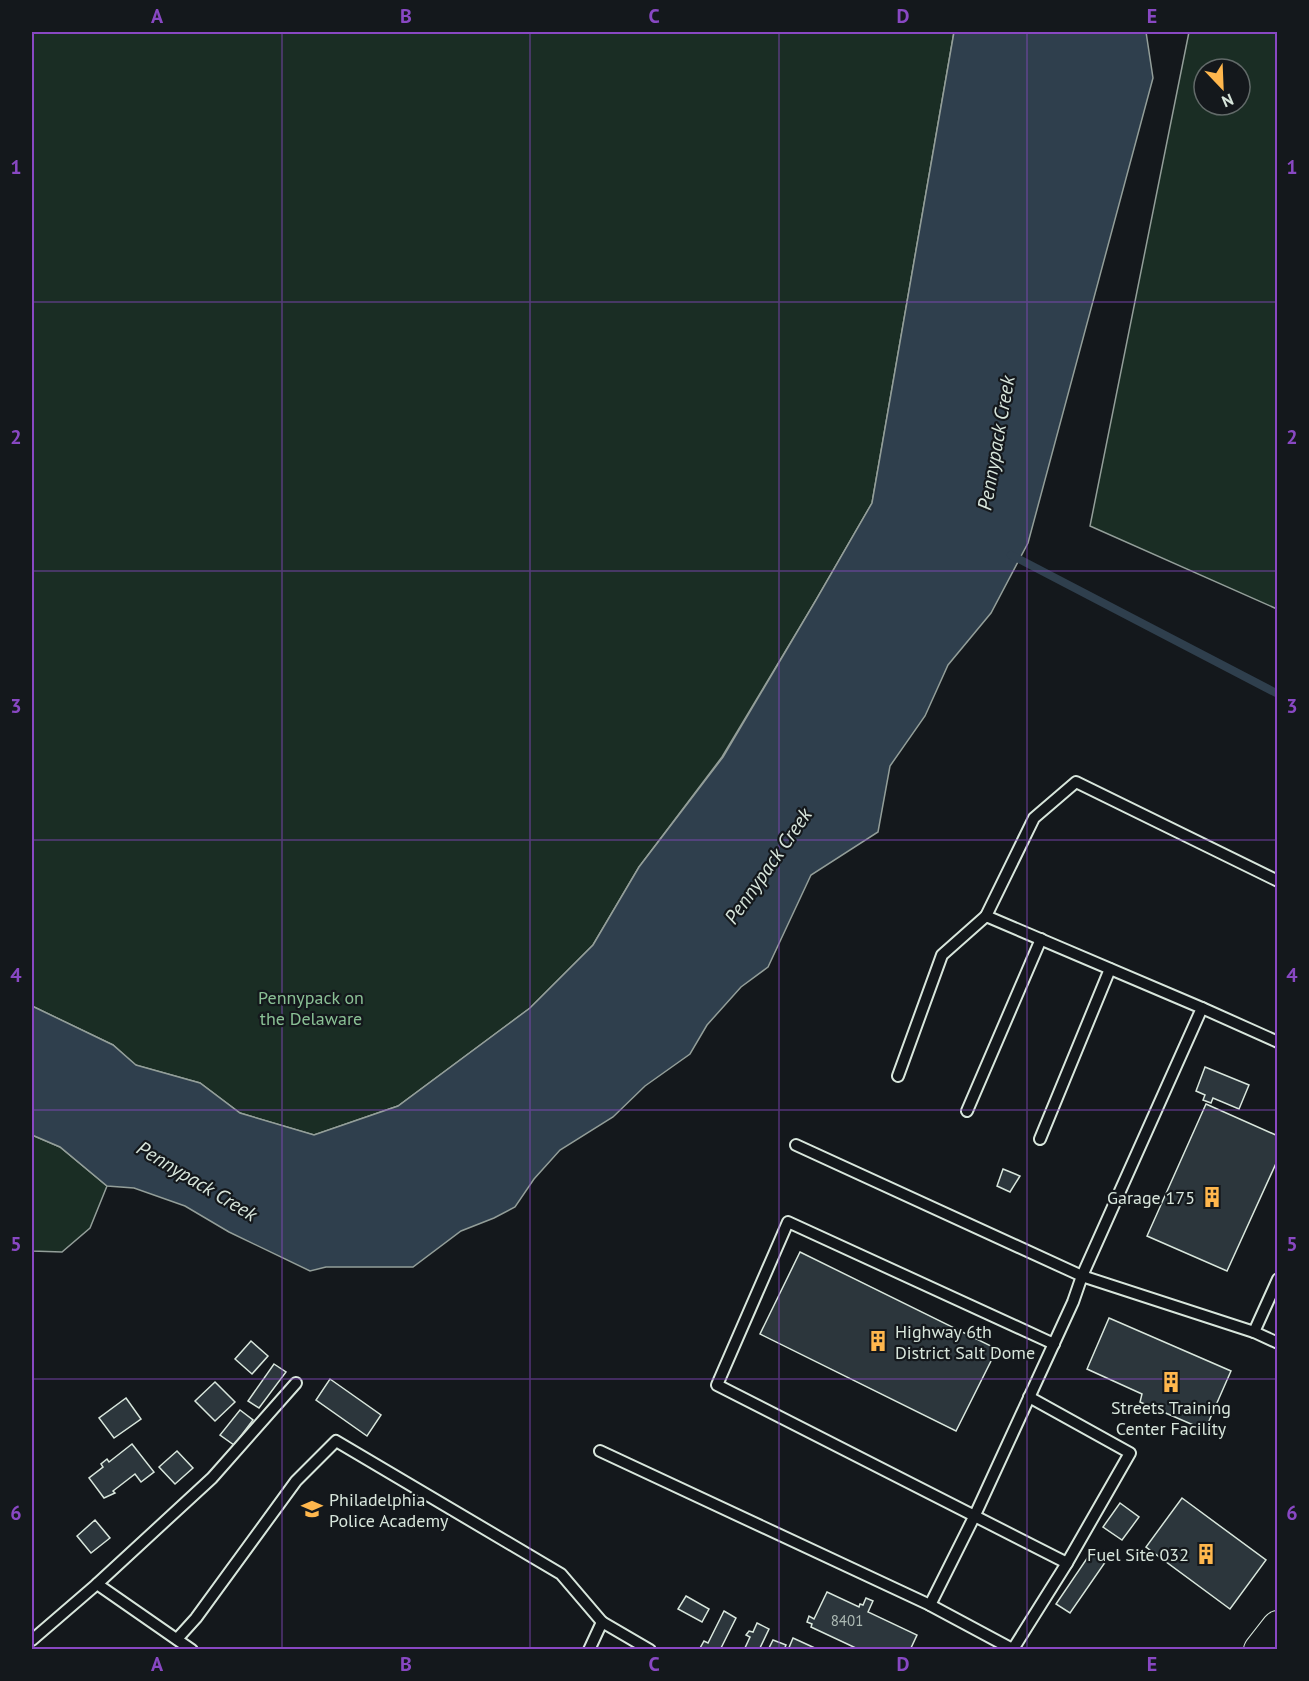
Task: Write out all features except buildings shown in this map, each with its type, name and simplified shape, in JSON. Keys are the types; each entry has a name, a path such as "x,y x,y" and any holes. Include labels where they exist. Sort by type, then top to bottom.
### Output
{"main road":[{"path":"1260,1650 1278,1627"}],"lane":[{"path":"898,1076 942,956 986,916 1034,818 1076,782 1278,880"},
{"path":"986,916 1278,1042"},
{"path":"967,1111 1041,939"},
{"path":"1040,1139 1110,969"},
{"path":"930,1605 975,1515 1054,1344 1202,1008"},
{"path":"796,1145 1082,1276 1254,1332 1278,1343"},
{"path":"1054,1344 788,1222 717,1385 1067,1563"},
{"path":"1254,1332 1278,1279"},
{"path":"32,1640 97,1584 212,1478 296,1383"},
{"path":"600,1451 930,1605 1014,1649 1067,1563 1130,1453 1029,1398"},
{"path":"177,1639 196,1618 296,1481 336,1441 561,1574 602,1622 650,1650"},
{"path":"97,1584 192,1650"},
{"path":"589,1650 602,1622"}],"green space":[{"name":"Pennypack on the Delaware","path":"32,32 954,32 872,503 816,600 722,757 639,867 593,945 530,1008 398,1106 314,1135 240,1113 200,1083 135,1065 113,1045 32,1006"},
{"path":"1189,32 1277,32 1277,609 1090,526"},
{"path":"32,1135 60,1147 107,1186 90,1228 62,1252 32,1251"}],"water":[{"name":"Pennypack Creek","path":"954,32 1146,32 1153,78 1028,543 991,613 948,665 925,716 890,766 878,832 811,875 768,967 741,987 707,1025 690,1054 645,1086 613,1117 560,1150 534,1179 515,1207 461,1231 413,1267 326,1267 310,1271 229,1232 185,1206 134,1188 107,1186 60,1147 32,1135 32,1006 113,1045 136,1065 200,1083 240,1113 314,1135 398,1106 530,1008 593,945 639,867 723,757 872,503"}],"waterway":[{"path":"1011,555 1278,694"}],"place":[{"name":"Garage 175","path":"1212,1197"},
{"name":"Highway 6th District Salt Dome","path":"878,1341"},
{"name":"Streets Training Center Facility","path":"1171,1382"},
{"name":"Philadelphia Police Academy","path":"312,1509"},
{"name":"Fuel Site 032","path":"1206,1554"}]}
